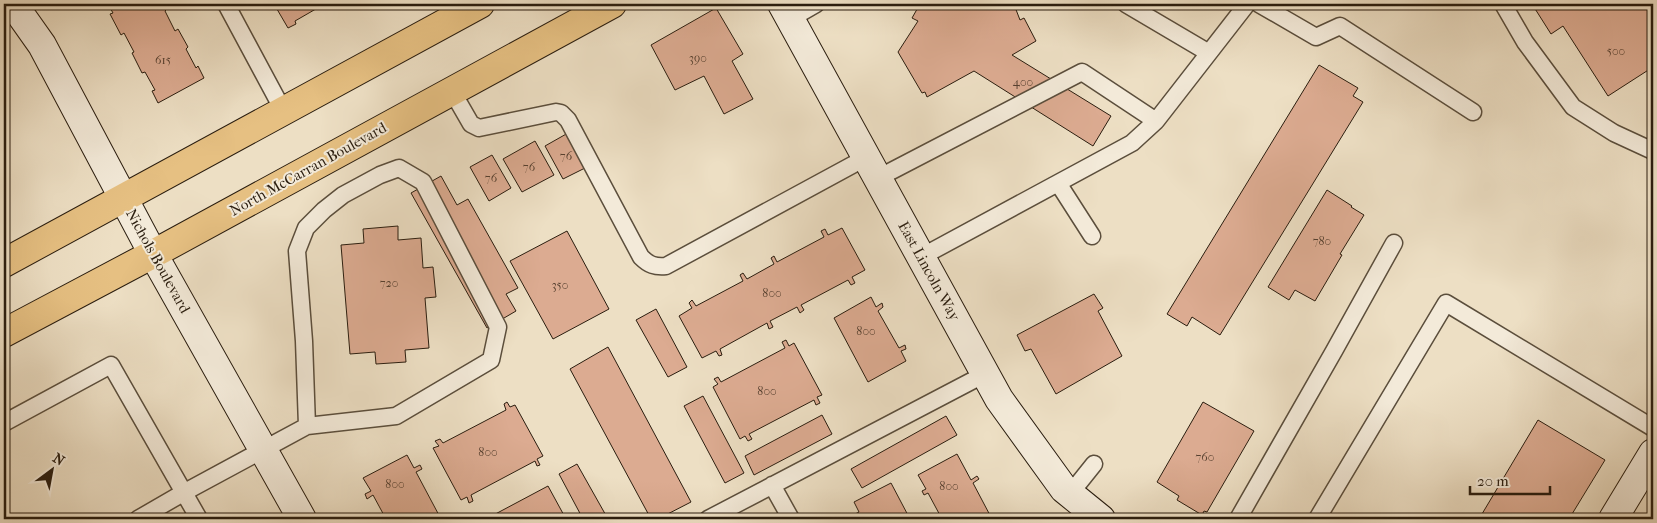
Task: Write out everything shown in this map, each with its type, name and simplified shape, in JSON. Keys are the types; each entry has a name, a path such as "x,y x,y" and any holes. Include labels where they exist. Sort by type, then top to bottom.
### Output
{"main road":[{"path":"4,264 480,4"},
{"name":"North McCarran Boulevard","path":"4,333 612,4"}],"street":[{"name":"Nichols Boulevard","path":"13,4 42,45 153,254 302,519"},
{"name":"East Lincoln Way","path":"786,11 1006,409 1064,489 1101,519"},
{"path":"1613,519 1653,453"}],"lane":[{"path":"226,4 284,112"},
{"path":"786,11 816,4"},
{"path":"1126,4 1209,53"},
{"path":"921,257 1132,143 1156,121 1247,4"},
{"path":"1259,4 1316,37 1340,26 1473,112"},
{"path":"1503,4 1525,42 1573,107 1614,133 1653,151"},
{"path":"452,91 471,124 479,128 556,112 561,113 568,120 641,257 647,263 657,267 666,266 872,167 1082,72 1156,121"},
{"path":"138,519 307,426 396,416 491,360 498,327 423,182 399,168 380,175 342,195 306,228 297,251 304,341 307,426"},
{"path":"1058,183 1092,236"},
{"path":"1238,519 1394,243"},
{"path":"1317,519 1446,303 1653,428"},
{"path":"4,422 111,366 199,519"},
{"path":"708,519 985,374"},
{"path":"1070,494 1094,464"},
{"path":"772,486 791,519"}],"building":[{"path":"108,4 164,4 167,9 165,11 175,31 178,29 188,47 186,49 196,68 198,66 204,78 158,103 152,91 155,90 145,72 142,73 124,33 121,35 110,14 113,13"},
{"path":"274,4 331,4 322,9 321,6 295,21 296,24 288,28"},
{"path":"920,4 1016,4 1015,7 1020,20 1024,18 1036,41 1012,55 1111,116 1093,146 974,71 927,97 925,92 922,93 898,52 918,21 912,18"},
{"path":"1532,4 1653,4 1653,67 1608,96 1563,26 1551,34"},
{"path":"716,8 743,54 732,61 753,99 724,114 704,76 675,90 651,45"},
{"path":"1319,65 1358,88 1353,96 1363,102 1220,335 1192,317 1187,326 1167,314"},
{"path":"568,133 587,167 563,179 545,146"},
{"path":"535,141 554,175 522,192 503,159"},
{"path":"492,155 511,188 489,201 470,167"},
{"path":"441,176 457,205 468,199 518,288 506,294 516,311 487,328 411,193"},
{"path":"1327,190 1364,215 1340,254 1342,255 1315,301 1295,290 1289,300 1268,287"},
{"path":"398,226 398,240 421,238 423,268 433,267 436,297 425,298 429,348 405,350 406,362 376,364 375,352 350,354 341,245 364,243 363,229"},
{"path":"842,228 865,270 852,277 855,283 851,285 848,280 801,305 804,310 800,313 797,307 770,321 773,327 769,329 767,323 720,349 722,355 719,356 716,351 702,358 679,316 692,308 689,303 692,300 696,306 743,281 740,275 743,273 747,279 774,264 771,258 774,256 777,262 824,237 821,231 825,229 828,235"},
{"path":"567,231 609,309 553,339 510,261"},
{"path":"1094,294 1103,308 1098,311 1122,356 1056,394 1031,349 1025,351 1017,335"},
{"path":"871,297 876,307 882,303 883,307 878,311 899,348 905,345 906,349 901,351 906,361 868,382 834,318"},
{"path":"656,309 687,367 668,377 636,320"},
{"path":"786,340 789,346 794,343 822,395 817,397 820,403 816,405 814,400 749,434 752,439 748,441 745,436 740,439 713,387 718,384 714,379 718,377 721,382 785,348 782,342"},
{"path":"608,347 691,502 658,519 651,519 570,369"},
{"path":"703,396 744,473 725,483 684,406"},
{"path":"507,402 510,407 515,405 543,456 537,459 540,465 537,466 535,461 471,495 473,501 469,503 467,497 461,500 433,448 439,446 435,441 440,439 443,443 506,410 504,404"},
{"path":"1203,402 1254,431 1207,512 1204,511 1202,515 1177,500 1179,496 1157,482"},
{"path":"822,415 832,434 754,475 745,456"},
{"path":"946,416 957,435 862,488 851,469"},
{"path":"1538,420 1605,460 1569,519 1479,519"},
{"path":"957,454 971,480 977,476 979,479 973,483 992,519 942,519 928,493 924,495 922,491 926,489 918,475"},
{"path":"407,455 414,468 420,465 422,469 416,472 441,519 386,519 373,495 367,499 365,494 371,491 363,478"},
{"path":"577,464 608,519 583,519 559,474"},
{"path":"891,483 910,519 863,519 861,515 855,519 853,515 859,512 854,502"},
{"path":"548,486 566,519 486,519"},
{"path":"843,515 845,519 834,519"}]}
